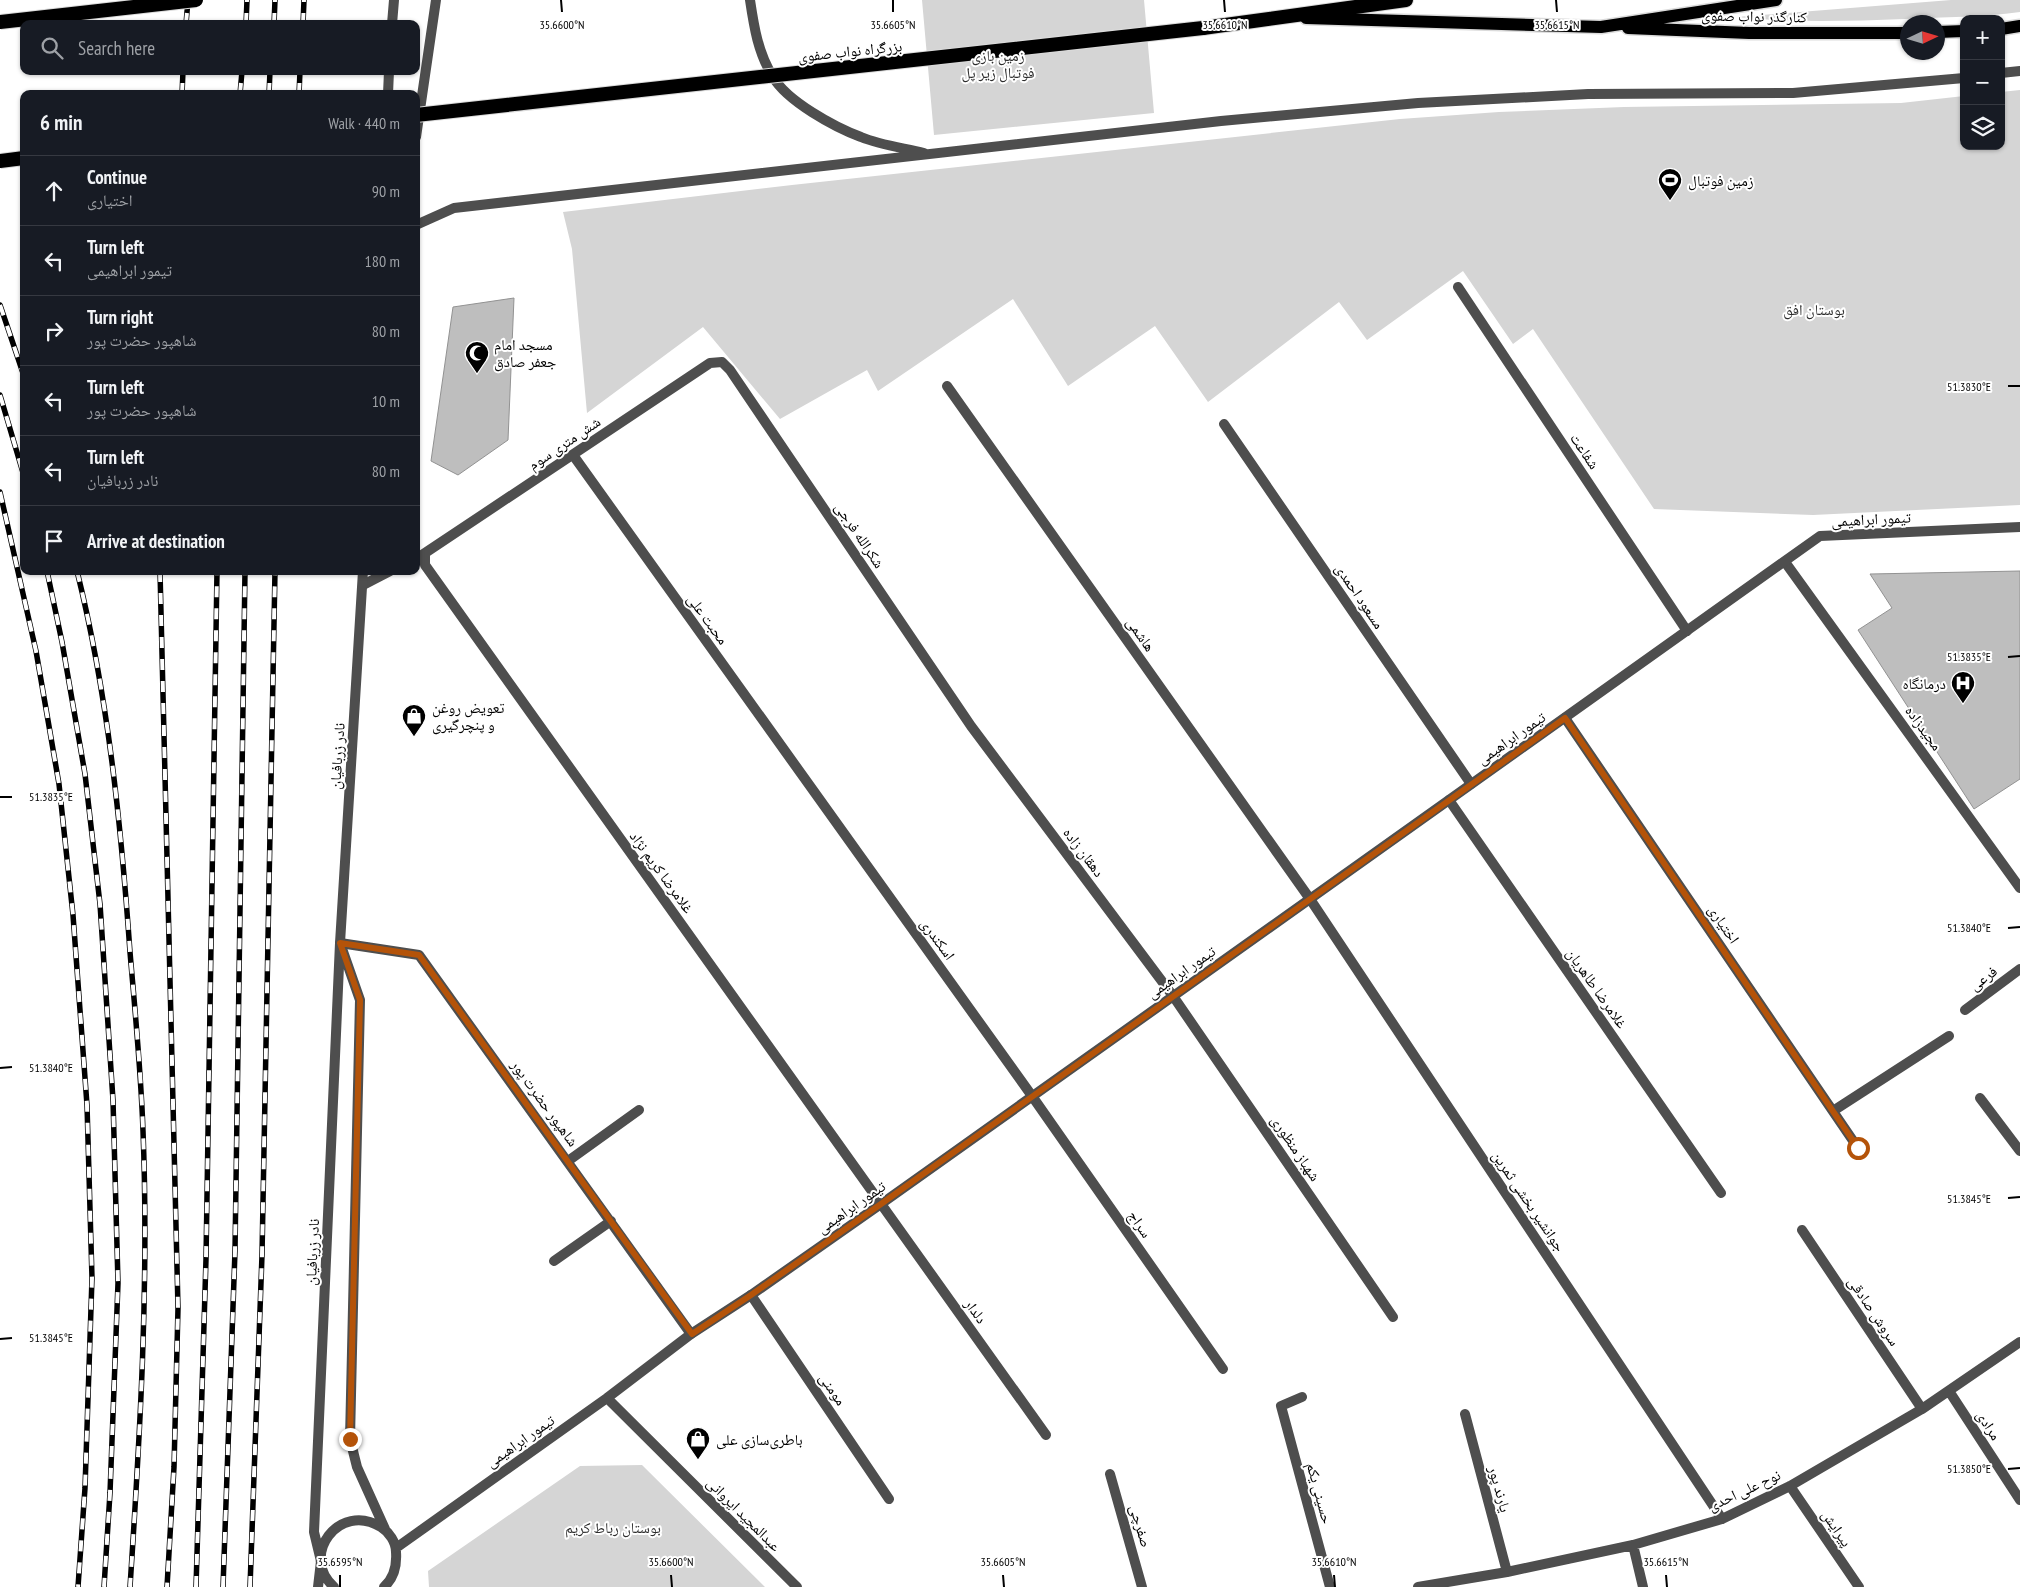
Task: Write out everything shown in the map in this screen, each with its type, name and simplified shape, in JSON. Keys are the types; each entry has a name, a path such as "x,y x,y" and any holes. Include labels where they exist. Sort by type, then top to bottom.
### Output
{"highway":[{"path":"0,22 196,0"},
{"name":"بزرگراه نواب صفوی","path":"420,115 1203,28 1406,0"},
{"path":"0,161 20,158"}],"main road":[{"path":"1282,17 1601,27 1776,0"},
{"path":"2005,28 2020,26"},
{"name":"کنارگذر نواب صفوی","path":"1601,27 1749,33 1900,32"},
{"path":"1945,32 1960,31"}],"street":[{"path":"392,20 394,0"},
{"path":"420,110 436,0"},
{"path":"750,0 757,42 773,78 795,100 828,121 861,138 931,154"},
{"path":"2005,72 2020,70"},
{"path":"388,90 389,75"},
{"path":"420,223 454,208 1221,121 1418,103 1588,94 1793,93 1960,78"},
{"name":"شفاعت","path":"1458,287 1687,631"},
{"name":"شش متری سوم","path":"420,557 710,363 722,362"},
{"name":"شکرالله فرجی","path":"722,362 730,370 971,726"},
{"name":"هاشمی","path":"947,386 1310,899"},
{"name":"مسعود احمدی","path":"1224,424 1471,784"},
{"name":"محبت علی","path":"573,455 819,800"},
{"name":"تیمور ابراهیمی","path":"396,1548 607,1398 692,1334 881,1204 1820,536 2020,527"},
{"name":"غلامرضا کریم نژاد","path":"420,557 881,1204"},
{"name":"مجیدزاده","path":"1785,562 2020,888"},
{"name":"نادر زربافیان","path":"321,1561 314,1532 340,943 363,575"},
{"path":"362,585 382,575"},
{"name":"اختیاری","path":"1565,718 1858,1148"},
{"name":"دهقان زاده","path":"971,726 1173,996"},
{"name":"اسکندری","path":"819,800 1032,1096"},
{"name":"غلامرضا طاهریان","path":"1449,800 1721,1193"},
{"name":"جوانشیر بخشی ثمرین","path":"1310,899 1722,1519"},
{"name":"نادر زربافیان","path":"340,943 360,1000 350,1439 357,1467 385,1529 396,1548"},
{"name":"شاهپور حضرت پور","path":"340,943 419,955 692,1334"},
{"name":"فرعی","path":"1965,1010 2020,969"},
{"name":"شهباز منظوری","path":"1173,996 1393,1317"},
{"path":"1833,1111 1949,1036"},
{"name":"سراج","path":"1032,1096 1223,1369"},
{"path":"1980,1098 2020,1151"},
{"path":"568,1161 639,1110"},
{"name":"دلدار","path":"881,1204 1046,1435"},
{"path":"554,1261 611,1221"},
{"name":"سروش صادقی","path":"1802,1230 1922,1409"},
{"name":"مومنی","path":"751,1295 889,1499"},
{"name":"نوح علی احدی","path":"1418,1587 1470,1582 1506,1572 1633,1545 1722,1519 1790,1486 1922,1409 2020,1342"},
{"name":"مرادی","path":"1949,1391 2020,1500"},
{"name":"عبدالمجید ایروانی","path":"607,1398 797,1587"},
{"name":"حسینی یکم","path":"1302,1398 1281,1406 1330,1587"},
{"name":"یارند پور","path":"1465,1414 1506,1572"},
{"name":"صفرچی","path":"1110,1474 1142,1587"},
{"name":"پیرایش","path":"1790,1486 1859,1587"},
{"path":"318,1587 322,1548 336,1527 348,1521 361,1520 374,1522 385,1529"},
{"path":"1633,1545 1643,1587"},
{"path":"384,1587 394,1574 397,1561 396,1548"},
{"path":"321,1561 324,1572 334,1587"}],"green space":[{"name":"زمین بازی فوتبال زیر پل","path":"922,0 1144,0 1154,113 934,135"},
{"path":"1951,0 2020,0 2020,12 1991,15 1960,15 1960,17 1945,18 1945,15 1900,15 1900,19 1800,21 1737,17"},
{"name":"بوستان افق","path":"2020,90 2020,505 1813,515 1654,509 1533,329 1513,344 1463,271 1367,340 1339,302 1208,402 1155,326 1068,386 1013,299 878,391 867,370 780,419 703,327 587,413 572,249 563,212 792,185 1400,119 1499,112 1624,107 1901,103 1960,96 1960,150 2005,150 2005,92"},
{"name":"بوستان رباط کریم","path":"642,1465 765,1587 429,1587 428,1571 580,1466"}],"building":[{"name":"مسجد امام جعفر صادق","path":"514,298 508,440 458,475 431,461 453,307"},
{"name":"درمانگاه","path":"2020,571 2020,779 1974,809 1858,630 1892,608 1870,574"}],"railway":[{"path":"186,20 188,0"},
{"path":"246,20 247,0"},
{"path":"274,20 275,0"},
{"path":"303,20 304,0"},
{"path":"182,90 183,75"},
{"path":"240,90 242,75"},
{"path":"269,90 270,75"},
{"path":"299,90 300,75"},
{"path":"0,305 20,364"},
{"path":"0,395 20,462"},
{"path":"0,492 36,651 59,784 73,915 87,1105 92,1278 85,1488 78,1587"},
{"path":"48,575 62,642 85,774 100,904 113,1100 118,1283 110,1493 104,1587"},
{"path":"78,575 97,665 112,760 138,1041 142,1109 145,1188 144,1302 140,1416 130,1587"},
{"path":"160,575 178,1308 174,1467 167,1587"},
{"path":"196,1587 206,1259 217,575"},
{"path":"223,1587 235,1251 245,575"},
{"path":"250,1587 262,1255 275,575"}],"place":[{"name":"زمین فوتبال","path":"1670,201"},
{"name":"مسجد امام جعفر صادق","path":"477,374"},
{"name":"درمانگاه","path":"1963,704"},
{"name":"تعویض روغن و پنچرگیری","path":"414,737"},
{"name":"باطری‌سازی علی","path":"698,1460"}],"route":[{"path":"350,1439 360,1000 340,943 419,955 692,1334 881,1204 1565,718 1858,1148"}]}
